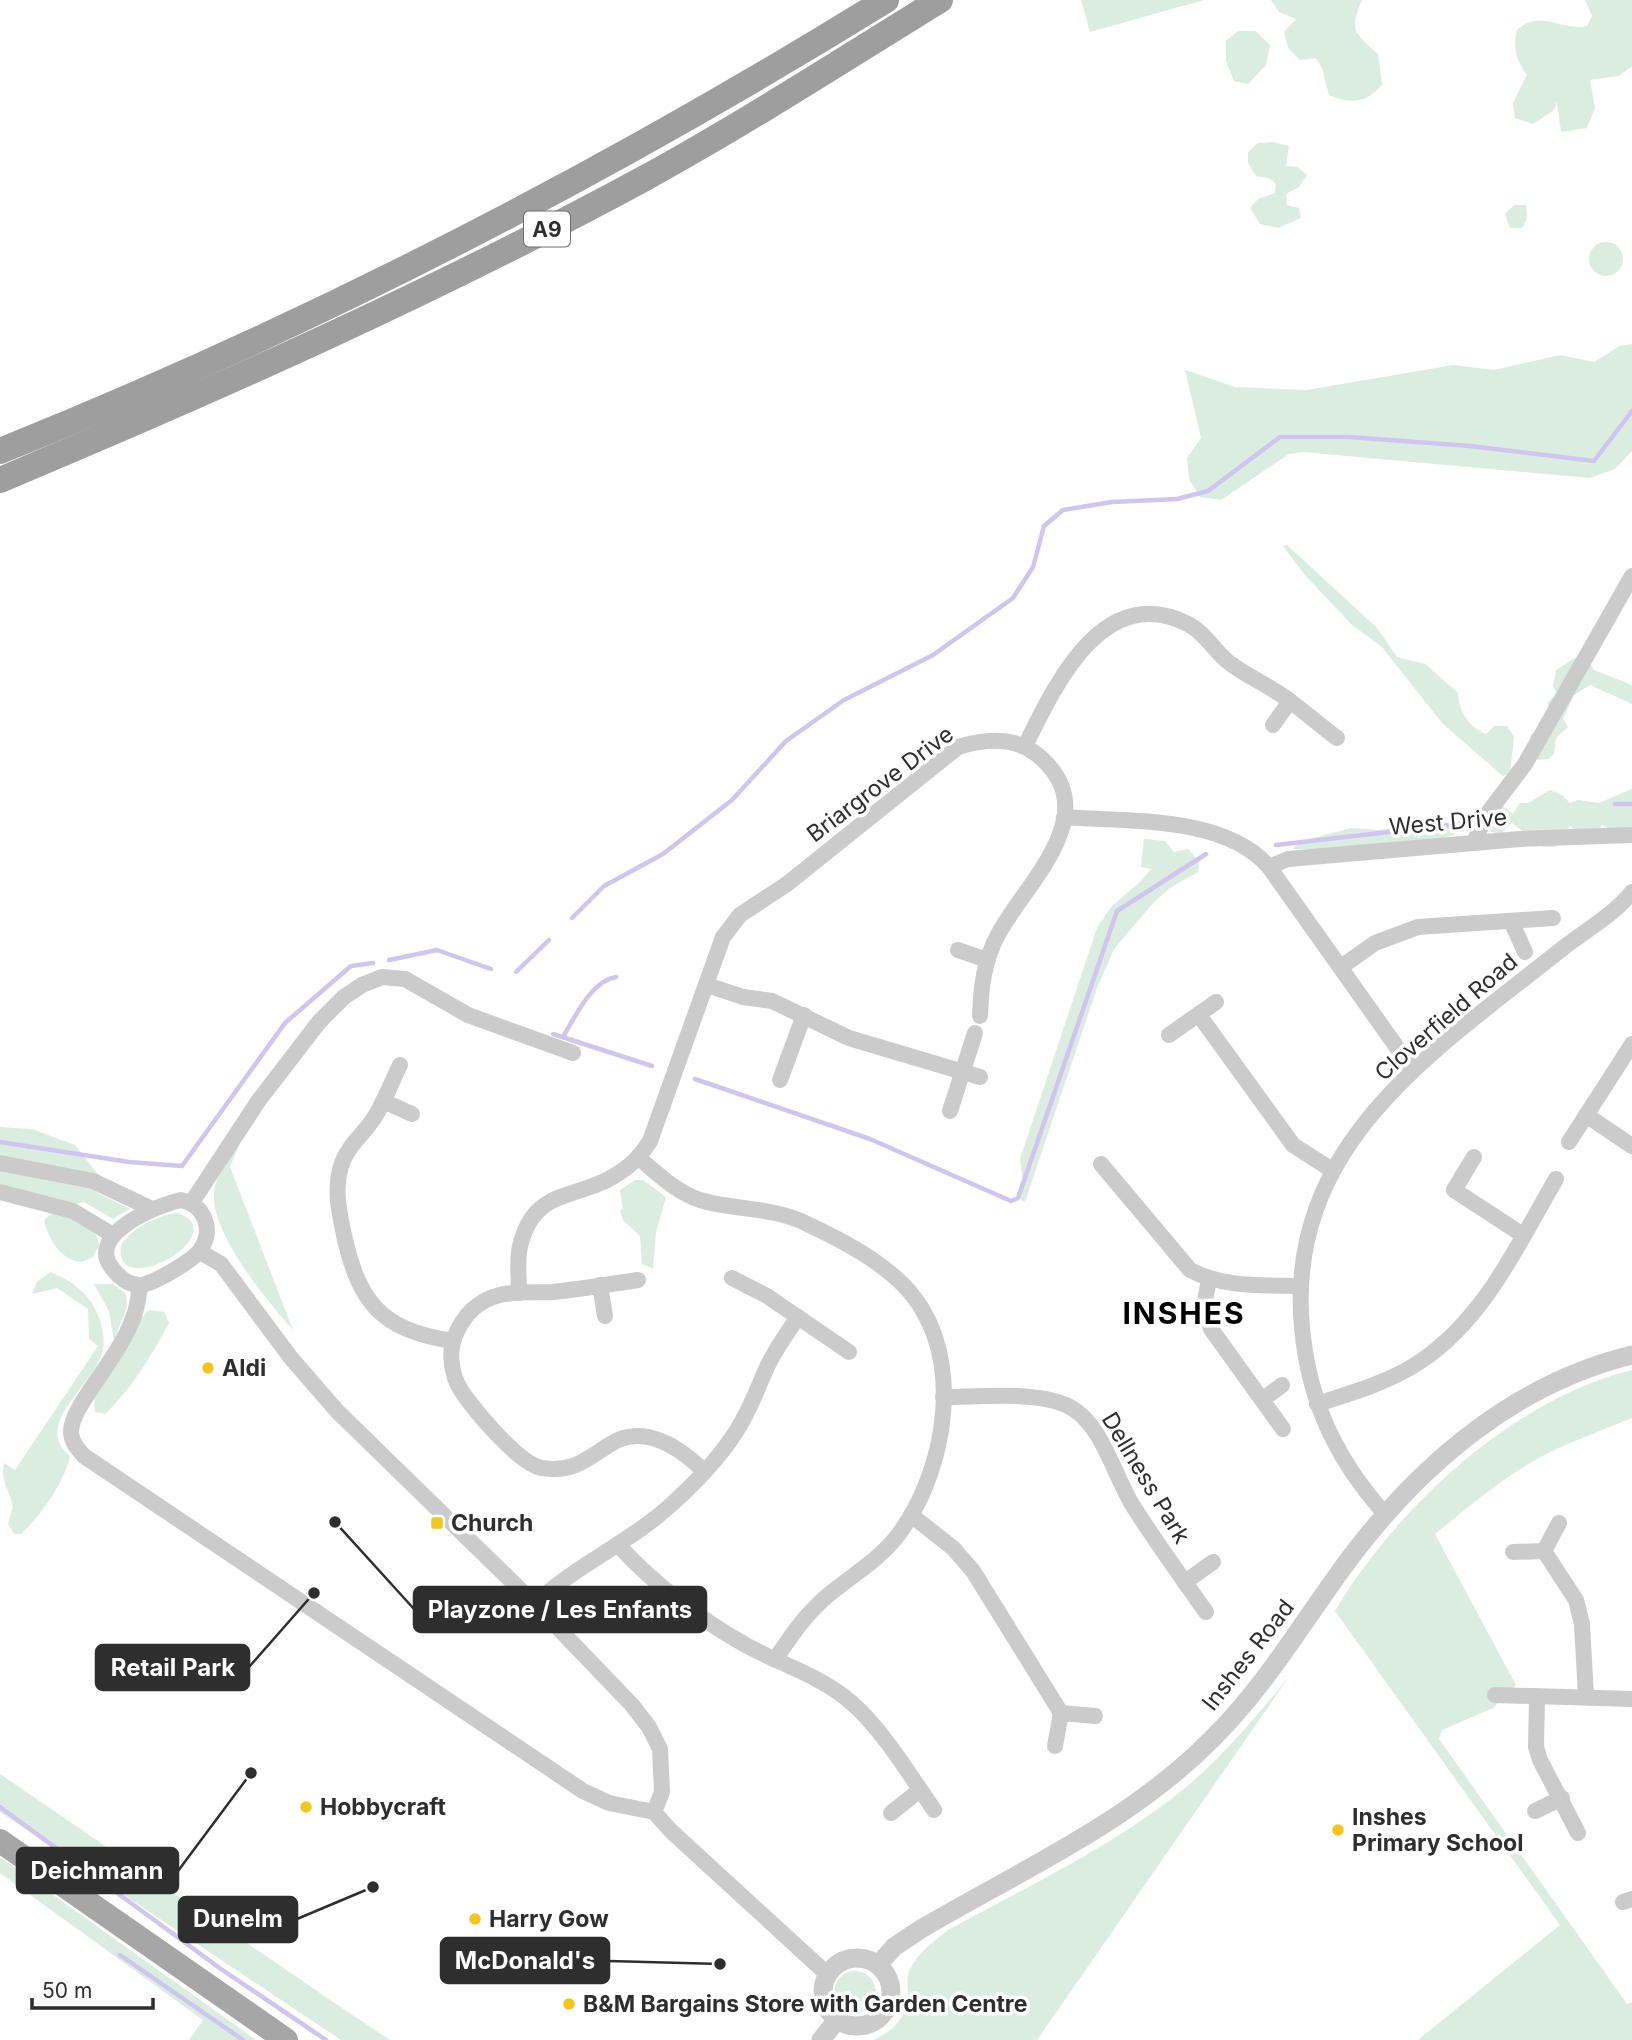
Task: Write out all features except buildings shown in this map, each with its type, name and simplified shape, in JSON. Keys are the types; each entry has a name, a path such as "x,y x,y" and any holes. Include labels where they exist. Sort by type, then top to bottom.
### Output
{"highway":[{"name":"A9","path":"0,451 123,401 515,215 741,89 886,0"},
{"name":"A9","path":"0,480 281,360 442,283 646,177 940,0"}],"main road":[{"path":"0,1841 286,2040"}],"street":[{"path":"1474,842 1487,814 1525,764 1632,576"},
{"path":"980,1016 987,960 998,934 1056,848 1064,817 1063,793 1054,773 1025,746 1061,675 1077,654 1097,635 1134,616 1154,614 1174,617 1192,626 1232,665 1290,701 1337,738"},
{"path":"1273,725 1290,701"},
{"name":"Briargrove Drive","path":"639,1158 650,1141 672,1086 723,937 740,915 787,884 958,747 981,740 1003,740 1025,746"},
{"path":"1064,817 1193,828 1242,843 1266,863 1413,1070"},
{"name":"West Drive","path":"1266,863 1474,842 1632,835"},
{"name":"Cloverfield Road","path":"1385,1514 1340,1458 1317,1404 1306,1364 1300,1286 1318,1204 1332,1170 1357,1130 1413,1070 1631,897"},
{"path":"1341,967 1375,943 1418,927 1553,918"},
{"path":"1511,921 1525,952"},
{"path":"958,950 987,960"},
{"path":"192,1202 259,1100 312,1032 344,997 362,985 382,977 405,979 468,1015 573,1053"},
{"path":"707,985 743,997 772,1001 849,1038 980,1077"},
{"path":"1169,1035 1216,1002"},
{"path":"1199,1015 1293,1145 1332,1170"},
{"path":"780,1080 804,1016"},
{"path":"950,1111 975,1033"},
{"path":"1569,1142 1632,1044"},
{"path":"400,1065 383,1101 342,1163 337,1182 337,1203 358,1286 374,1307 412,1332 453,1341"},
{"path":"383,1101 412,1114"},
{"path":"1586,1115 1632,1146"},
{"path":"1474,1157 1454,1190 1523,1235"},
{"path":"519,1293 521,1240 542,1207 555,1197 605,1181 639,1158 675,1188 698,1199 800,1220 884,1270 905,1287 922,1308 933,1331 943,1397 942,1431 936,1460 911,1515 874,1562 808,1613 776,1658"},
{"path":"0,1163 93,1181 152,1209"},
{"path":"1101,1164 1190,1270 1209,1280 1300,1286"},
{"path":"1317,1404 1387,1380 1419,1363 1448,1341 1476,1311 1556,1179"},
{"path":"0,1192 74,1211 113,1236"},
{"path":"181,1200 192,1202 207,1223 206,1239 200,1252 156,1280 139,1286 122,1279 109,1265 108,1250 113,1236 129,1221 152,1209 181,1200"},
{"path":"200,1252 221,1264 291,1358 337,1411 535,1604 632,1705 649,1727 660,1749 662,1792 654,1812"},
{"path":"732,1278 798,1317 849,1352"},
{"path":"638,1280 500,1295 480,1303 462,1319 453,1341 452,1363 458,1383 517,1455 538,1468 561,1471 583,1465 611,1443 646,1436 667,1442 704,1471"},
{"path":"1209,1280 1204,1306 1211,1329 1283,1429"},
{"path":"600,1285 605,1316"},
{"path":"139,1286 136,1315 110,1364 73,1418 71,1432 74,1445 84,1456 583,1791 609,1803 654,1812 827,1974"},
{"path":"535,1604 576,1569 618,1545 672,1503 704,1471 736,1432 756,1397 767,1366 798,1317"},
{"name":"Inshes Road","path":"878,1965 894,1947 921,1930 1116,1819 1213,1739 1264,1681 1385,1514 1458,1441 1531,1394 1609,1360 1632,1354"},
{"path":"1262,1400 1282,1385"},
{"name":"Dellness Park","path":"943,1397 1030,1398 1067,1405 1084,1419 1097,1436 1131,1503 1206,1612"},
{"path":"911,1515 953,1548 973,1571 1061,1713 1055,1746"},
{"path":"1544,1551 1559,1523"},
{"path":"618,1545 651,1577 721,1629 745,1645 820,1680 852,1703 880,1733 934,1810"},
{"path":"1513,1552 1544,1551"},
{"path":"1544,1551 1576,1600 1582,1624 1586,1696"},
{"path":"1185,1582 1213,1562"},
{"path":"1495,1696 1632,1699"},
{"path":"1537,1698 1536,1747 1540,1760 1578,1833"},
{"path":"1061,1713 1095,1716"},
{"path":"891,1813 920,1790"},
{"path":"1535,1811 1562,1798"},
{"path":"851,1958 870,1960 878,1965 890,1985 891,1997 880,2017 859,2026 837,2020 825,2004 823,1984 827,1974 833,1967 851,1958"},
{"path":"821,2040 837,2020"}],"green space":[{"path":"1081,0 1204,0 1090,32"},
{"path":"1271,0 1362,0 1356,18 1356,30 1378,54 1382,84 1364,99 1351,101 1329,95 1322,68 1316,58 1300,60 1288,48 1284,32 1296,19 1279,12"},
{"path":"1585,0 1632,0 1632,66 1619,76 1590,80 1595,108 1587,128 1561,132 1557,102 1553,111 1533,124 1515,118 1513,103 1527,75 1516,54 1517,30 1535,21 1587,26 1592,16"},
{"path":"1238,31 1255,31 1270,45 1266,65 1248,84 1234,81 1226,61 1226,41"},
{"path":"1273,142 1289,146 1286,166 1297,167 1307,175 1299,187 1286,194 1287,205 1299,208 1301,218 1278,228 1260,224 1250,208 1258,199 1275,193 1276,184 1269,178 1256,176 1248,163 1248,152 1258,143"},
{"path":"1514,205 1526,205 1527,218 1522,228 1510,228 1505,214"},
{"path":"1606,242 1618,247 1623,259 1618,271 1606,276 1594,271 1589,259 1594,247"},
{"path":"1632,344 1632,451 1615,469 1590,478 1303,452 1289,454 1221,500 1200,497 1189,479 1187,458 1201,438 1185,370 1235,387 1307,390 1453,365 1494,370 1560,355 1594,362 1620,346"},
{"path":"1287,545 1377,628 1397,657 1425,664 1458,693 1460,706 1469,723 1486,734 1494,726 1507,726 1514,737 1510,774 1503,776 1443,724 1382,647 1352,625 1304,574 1283,546"},
{"path":"1575,658 1589,662 1594,670 1632,685 1632,704 1590,685 1574,695 1563,719 1568,727 1556,738 1554,754 1548,759 1538,760 1528,750 1531,734 1547,731 1548,702 1557,694 1553,686 1556,670"},
{"path":"1632,789 1632,830 1611,830 1602,825 1599,830 1578,832 1570,826 1555,847 1544,847 1512,823 1501,834 1491,832 1489,823 1502,805 1513,814 1520,803 1528,803 1550,790 1562,795 1570,803 1578,800 1599,803"},
{"path":"1444,823 1454,826 1454,835 1415,844 1353,849 1293,849 1298,842 1351,828 1379,830"},
{"path":"1144,839 1165,841 1174,852 1188,849 1199,861 1198,872 1170,888 1154,902 1114,949 1097,988 1025,1202 1018,1198 1023,1182 1020,1159 1097,928 1111,907 1151,869 1141,867"},
{"path":"0,1127 32,1129 75,1145 100,1177 96,1192 130,1209 113,1219 84,1202 75,1204 0,1188"},
{"path":"242,1139 230,1167 293,1330 254,1283 228,1242 214,1203 217,1180"},
{"path":"635,1180 643,1180 666,1197 656,1233 653,1269 642,1264 640,1236 623,1220 620,1210 623,1209 620,1190"},
{"path":"53,1213 75,1218 93,1231 99,1245 93,1257 81,1262 67,1257 56,1247 44,1220"},
{"path":"178,1213 192,1223 192,1235 183,1248 168,1259 150,1266 134,1268 123,1262 121,1246 131,1234 154,1219"},
{"path":"50,1272 76,1286 87,1297 98,1314 104,1344 95,1368 60,1420 57,1432 60,1444 70,1456 63,1476 36,1518 21,1534 14,1534 8,1524 13,1506 4,1480 4,1463 15,1470 98,1346 89,1339 88,1309 57,1288 32,1294 37,1282"},
{"path":"94,1284 113,1284 126,1294 127,1307 114,1340 109,1311"},
{"path":"149,1310 164,1312 169,1323 124,1393 105,1414 95,1412 94,1393 137,1323"},
{"path":"1632,1370 1632,1418 1565,1445 1523,1467 1435,1534 1516,1685 1493,1708 1442,1730 1439,1739 1627,2004 1632,2002 1632,2040 1418,2040 1560,1925 1335,1611 1360,1572 1390,1534 1424,1497 1462,1463 1502,1432 1544,1405 1588,1384"},
{"path":"1289,1677 1037,2040 873,2040 892,2028 905,2011 910,1969 932,1943 948,1930 1104,1844 1163,1805 1217,1759"},
{"path":"0,1774 390,2040 341,2040 0,1812"},
{"path":"0,1857 256,2040 189,2040 203,2020 0,1873"},
{"path":"855,1971 870,1977 876,1992 870,2007 855,2013 840,2007 834,1992 840,1977"}],"waterway":[{"path":"572,918 604,886 663,854 732,800 786,741 844,700 933,655 1013,598 1033,567 1044,526 1063,510 1112,502 1177,499 1208,491 1280,437 1349,437 1470,446 1594,461 1632,411"},
{"path":"1615,804 1632,804"},
{"path":"1276,845 1467,823"},
{"path":"695,1079 870,1139 1011,1201 1018,1198 1117,911 1206,854"},
{"path":"516,972 549,940"},
{"path":"389,960 437,950 491,969"},
{"path":"0,1142 129,1162 182,1166 285,1023 351,966 373,963"},
{"path":"563,1037 591,992 616,977"},
{"path":"553,1034 652,1066"},
{"path":"0,1807 221,1969 326,2040"},
{"path":"120,1955 243,2040"}],"place":[{"name":"Aldi","path":"208,1368"},
{"name":"Playzone / Les Enfants","path":"335,1522"},
{"name":"Church","path":"437,1523"},
{"name":"Retail Park","path":"314,1593"},
{"name":"Deichmann","path":"251,1773"},
{"name":"Hobbycraft","path":"306,1807"},
{"name":"Inshes Primary School","path":"1338,1830"},
{"name":"Dunelm","path":"373,1887"},
{"name":"Harry Gow","path":"475,1919"},
{"name":"McDonald's","path":"720,1964"},
{"name":"B&M Bargains Store with Garden Centre","path":"569,2004"}],"district":[{"name":"INSHES","path":"1184,1313"}]}
